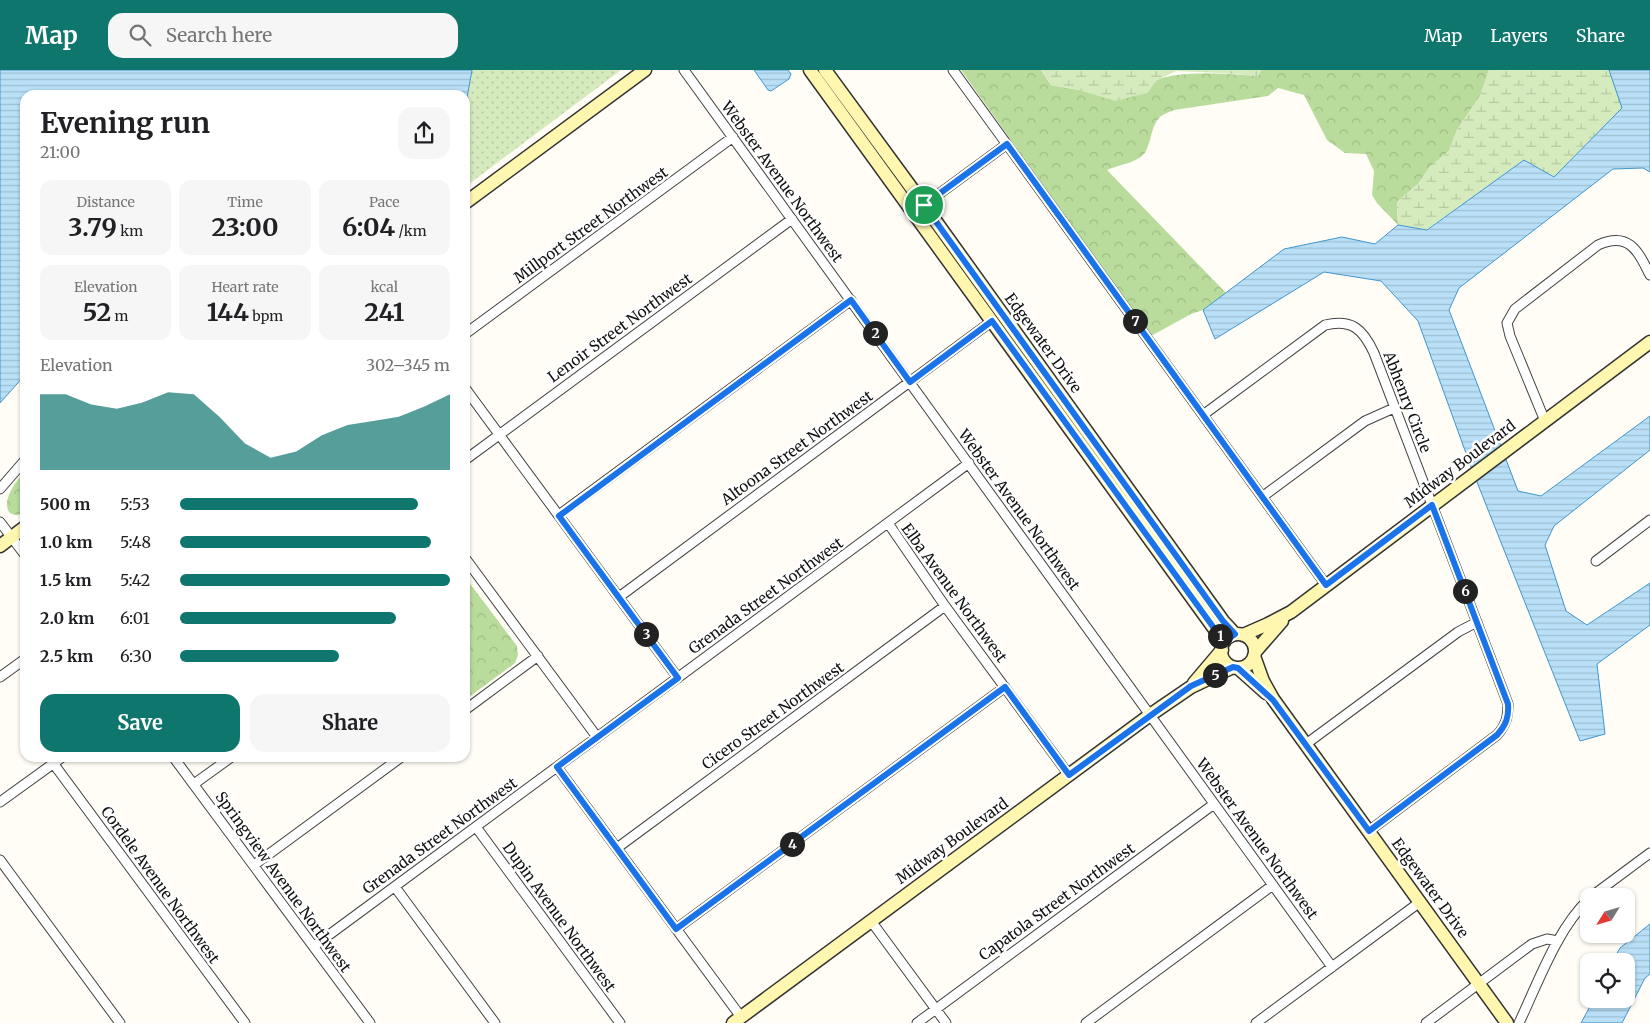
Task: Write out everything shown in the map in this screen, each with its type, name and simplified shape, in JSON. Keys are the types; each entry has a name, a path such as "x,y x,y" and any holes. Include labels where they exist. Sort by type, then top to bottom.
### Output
{"street":[{"path":"470,199 645,70"},
{"name":"Webster Avenue Northwest","path":"684,70 1332,967"},
{"name":"Edgewater Drive","path":"810,70 992,321 1231,640"},
{"name":"Edgewater Drive","path":"825,70 1223,621 1231,640"},
{"path":"953,70 1326,585"},
{"name":"Millport Street Northwest","path":"470,330 733,137"},
{"path":"924,205 1007,144"},
{"name":"Lenoir Street Northwest","path":"470,456 792,219"},
{"path":"1545,421 1510,336 1507,323 1514,309 1598,245 1607,241 1616,240 1632,246 1639,253 1650,275"},
{"path":"559,516 851,300"},
{"name":"Altoona Street Northwest","path":"618,596 992,321"},
{"name":"Abhenry Circle","path":"1203,415 1324,325 1336,323 1347,324 1357,328 1374,353 1508,704 1508,715 1505,726 1497,735 1369,831"},
{"name":"Midway Boulevard","path":"1191,686 1231,640 1290,612 1650,342"},
{"path":"470,395 678,678"},
{"path":"1262,497 1365,420 1394,408"},
{"name":"Grenada Street Northwest","path":"314,946 969,464"},
{"path":"0,489 20,466"},
{"path":"1596,561 1650,520"},
{"path":"0,522 20,548"},
{"name":"Elba Avenue Northwest","path":"888,523 945,606 1069,775"},
{"path":"0,546 20,531"},
{"path":"470,565 597,737"},
{"name":"Cicero Street Northwest","path":"616,848 945,606"},
{"name":"Midway Boulevard","path":"1255,654 1290,612"},
{"path":"1306,744 1458,632 1477,622"},
{"path":"1231,640 1253,643 1255,654 1246,666 1235,667 1224,659 1231,640"},
{"name":"Edgewater Drive","path":"1255,654 1263,681 1273,700 1507,1023"},
{"path":"470,706 538,656"},
{"path":"0,677 20,663"},
{"name":"Edgewater Drive","path":"1235,667 1273,700"},
{"name":"Midway Boulevard","path":"737,1020 1150,715 1191,686 1235,667"},
{"path":"676,929 1005,687"},
{"path":"0,802 54,762"},
{"name":"Cordele Avenue Northwest","path":"58,762 245,1023"},
{"name":"Springview Avenue Northwest","path":"177,762 370,1023"},
{"path":"194,784 224,762"},
{"path":"254,865 395,762"},
{"path":"557,767 676,929 737,1020"},
{"name":"Capatola Street Northwest","path":"917,1023 1214,804"},
{"name":"Dupin Avenue Northwest","path":"476,827 620,1023"},
{"path":"1603,888 1650,853"},
{"path":"0,860 120,1023"},
{"path":"1086,1023 1273,885"},
{"path":"395,887 495,1023"},
{"path":"1256,1023 1420,902"},
{"path":"1519,1023 1558,941 1580,909"},
{"path":"871,921 946,1023"},
{"path":"1426,1023 1532,944 1547,939 1558,941"}],"green space":[{"path":"472,70 621,70 470,183 470,90 468,90"},
{"path":"961,70 1041,70 1051,85 1079,90 1147,93 1157,80 1191,74 1258,76 1261,70 1489,70 1480,96 1457,130 1449,151 1430,167 1418,184 1397,202 1398,225 1372,195 1374,171 1366,154 1345,153 1327,140 1304,95 1278,88 1268,96 1174,110 1161,116 1154,125 1147,150 1141,157 1107,170 1226,293 1203,310 1191,314 1151,336"},
{"path":"1041,70 1261,70 1259,76 1176,71 1157,80 1147,93 1115,101 1079,90 1051,85"},
{"path":"1489,70 1609,70 1622,108 1554,177 1524,160 1426,230 1398,225 1397,202 1418,184 1430,167 1449,151 1457,130 1480,96"},
{"path":"20,477 19,515 10,513 7,508 8,497"},
{"path":"470,584 517,646 518,655 515,663 470,696"}],"water":[{"path":"0,70 472,70 468,90 20,90 20,381 0,403"},
{"path":"754,70 788,70 791,74 789,79 771,91 768,90"},
{"path":"1609,70 1650,70 1650,172 1643,168 1613,169 1459,288 1449,310 1518,491 1541,496 1650,416 1650,450 1554,526 1545,545 1566,611 1587,625 1650,583 1650,625 1597,664 1605,734 1580,741 1471,467 1418,321 1381,281 1324,272 1215,339 1203,310 1284,249 1342,237 1375,244 1398,225 1427,230 1524,160 1554,177 1622,108"},
{"path":"1650,924 1650,974 1645,978 1635,998 1635,953 1617,953 1626,943 1635,943 1635,936"},
{"path":"1589,1008 1630,1008 1622,1023 1581,1023"}],"route":[{"path":"1007,144 1326,585 1432,505 1508,704 1505,726 1497,735 1369,831 1273,700 1238,668 1233,667 1191,686 1069,775 1005,687 676,929 557,767 678,678 559,516 851,300 910,382 992,321 1224,642 1235,634 1223,621 924,205 1007,144"}]}
